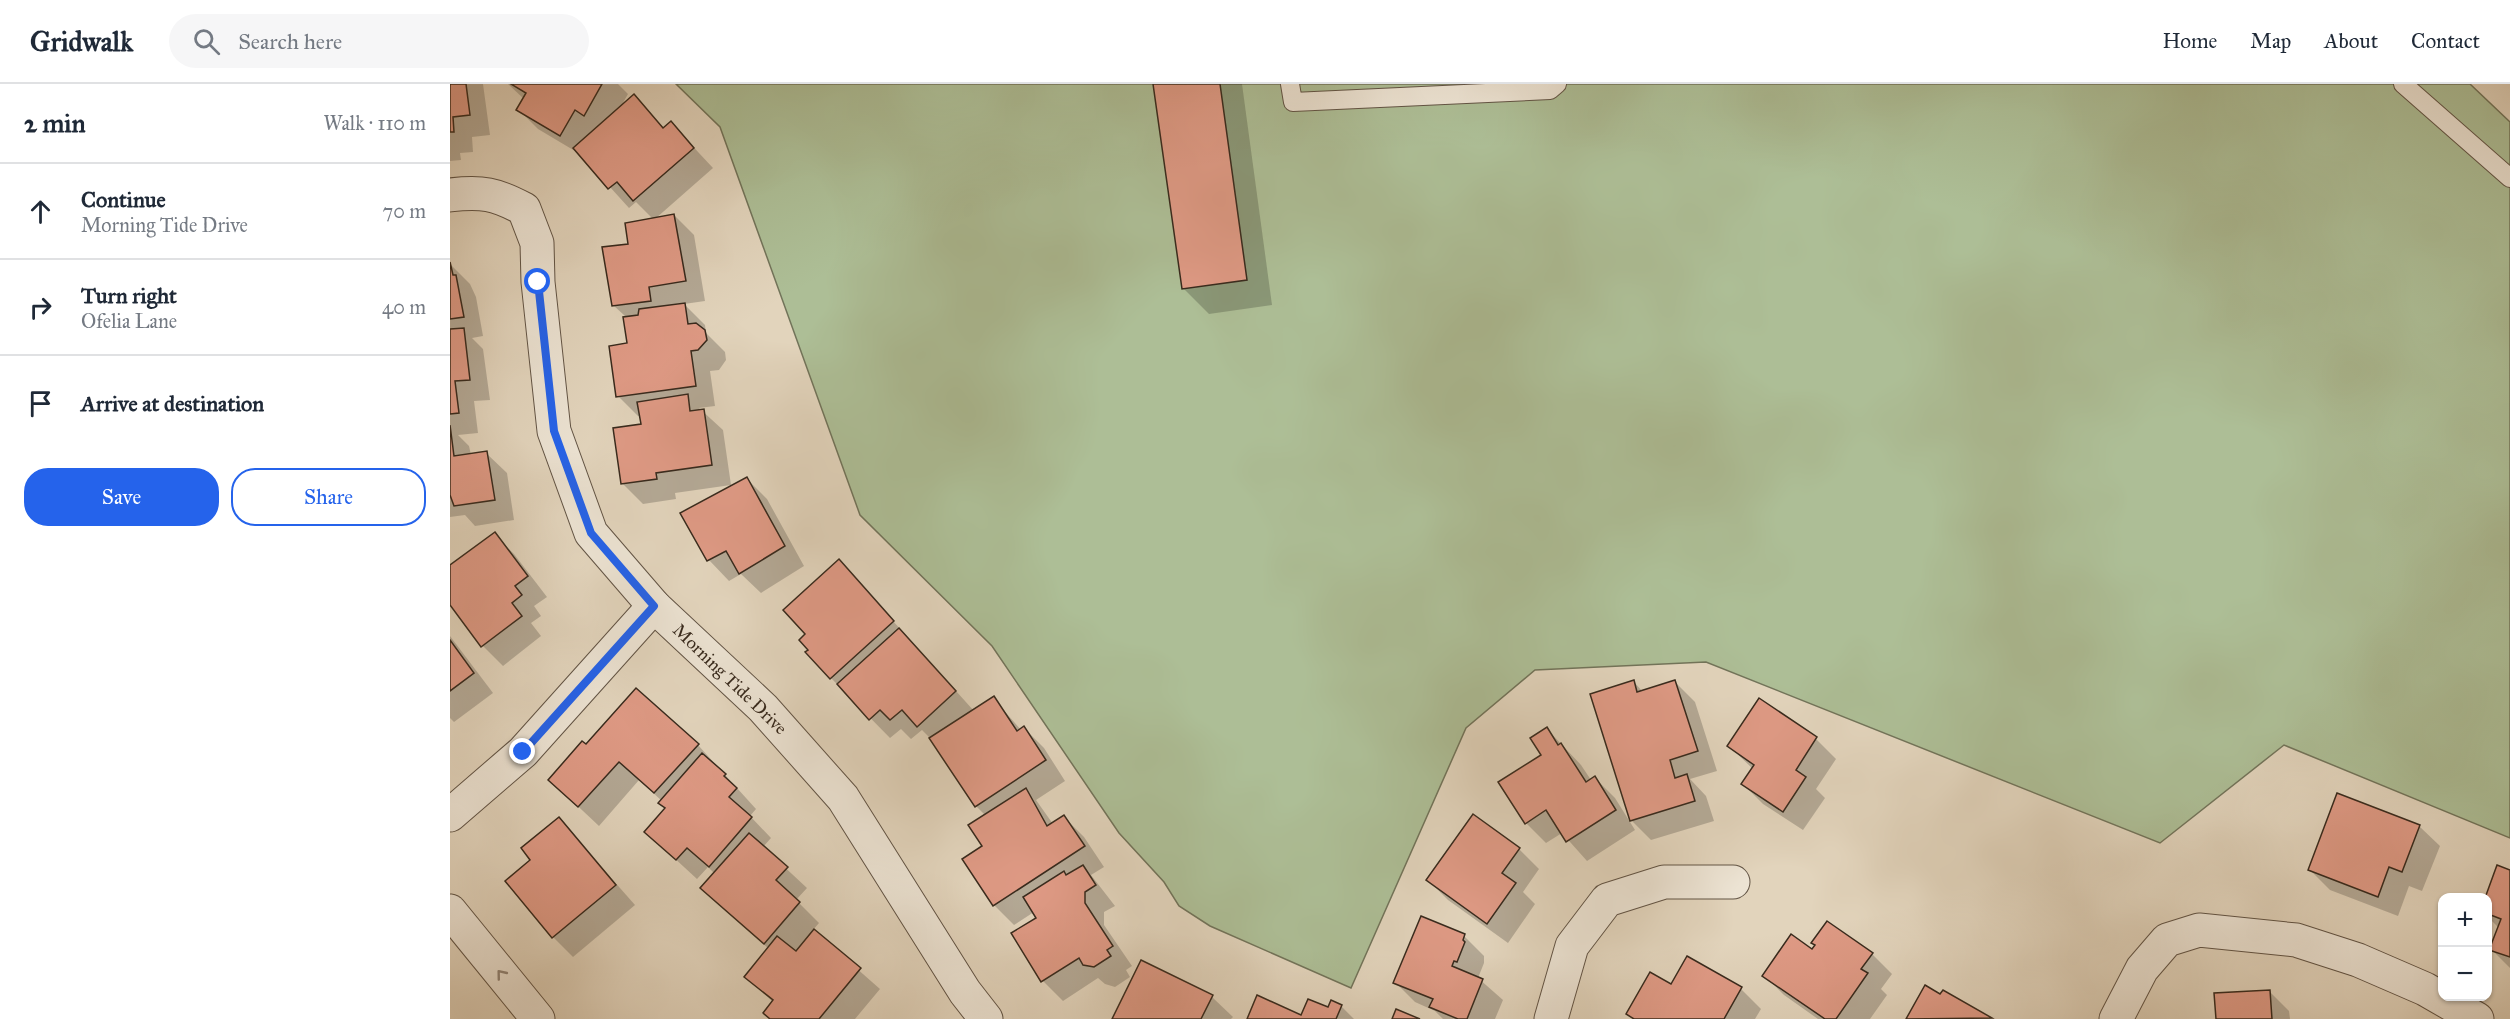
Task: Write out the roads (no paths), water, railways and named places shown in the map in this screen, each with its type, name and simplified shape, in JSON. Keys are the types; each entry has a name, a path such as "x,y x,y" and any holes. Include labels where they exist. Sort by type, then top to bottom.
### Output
{"street":[{"name":"Morning Tide Drive","path":"450,195 478,192 502,197 524,208 537,243 538,282 554,431 591,533 654,606 763,708 843,798 965,992 986,1019"},
{"path":"450,815 523,752 654,606"},
{"path":"1551,1019 1572,946 1607,900 1664,882 1733,882"},
{"path":"450,911 538,1019"},
{"path":"2116,1019 2142,969 2167,940 2199,930 2296,940 2358,960 2425,989 2477,1019"}],"lane":[{"path":"1290,84 1293,102 1437,90 1550,90 1557,84"},
{"path":"2403,84 2510,178"}]}
